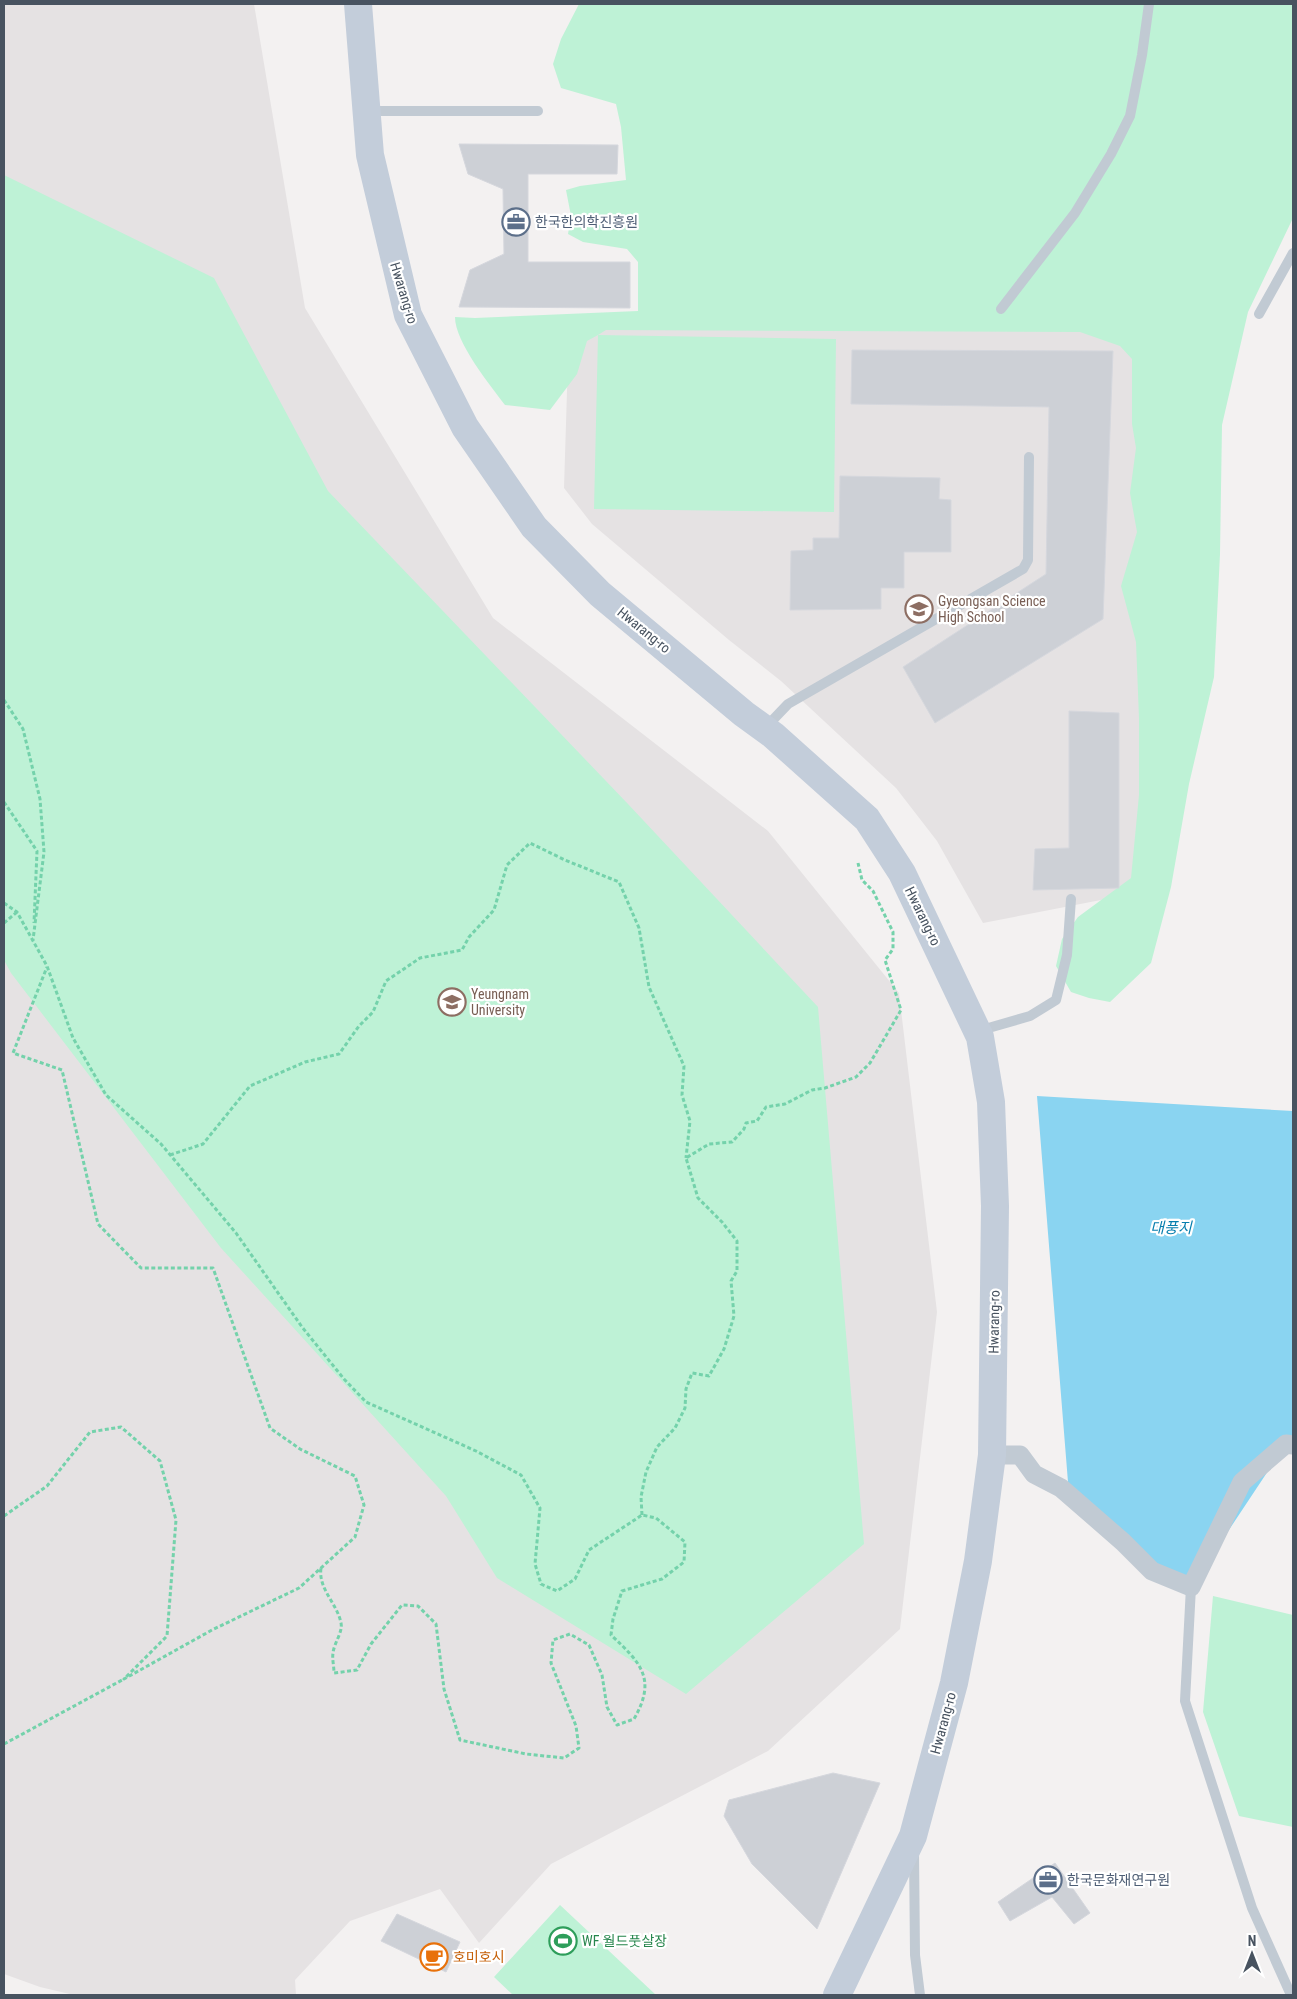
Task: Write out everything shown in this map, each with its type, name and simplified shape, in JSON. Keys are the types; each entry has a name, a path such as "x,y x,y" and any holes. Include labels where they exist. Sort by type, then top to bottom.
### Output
{"street":[{"name":"Hwarang-ro","path":"358,4 370,155 408,315 465,427 534,527 600,594 764,729 867,819 902,873 980,1037 991,1102 995,1206 992,1456 978,1561 954,1683 913,1836 837,1995"},
{"path":"992,1456 1020,1456 1034,1474 1061,1488 1123,1542 1152,1571 1191,1587 1242,1482 1286,1444 1293,1445"}],"lane":[{"path":"1001,309 1075,213 1111,154 1130,116 1142,55 1149,4"},
{"path":"367,111 538,111"},
{"path":"1259,314 1293,253"},
{"path":"764,729 788,704 1023,570 1028,560 1029,457"},
{"path":"977,1031 1030,1016 1056,1000 1067,955 1070,899"},
{"path":"1191,1587 1185,1701 1252,1908 1291,1995"},
{"path":"913,1836 915,1955 920,1995"}],"path":[{"path":"4,700 23,729 40,799 44,852 33,941"},
{"path":"4,802 37,851 33,941"},
{"path":"170,1155 202,1144 250,1086 305,1062 339,1054 373,1012 386,981 420,958 462,950 469,937 494,910 507,865 530,843 565,860 619,882 639,928 649,987 684,1066 682,1095 690,1121 686,1158 698,1198 722,1222 736,1241 737,1271 731,1281 734,1316 724,1349 709,1376 692,1374 686,1389 685,1408 675,1428 656,1447 646,1472 641,1497 642,1515"},
{"path":"686,1158 710,1144 732,1142 744,1129 746,1122 757,1121 766,1107 785,1104 812,1090 825,1088 856,1077 870,1063 901,1010 885,960 893,949 893,932 873,891 862,880 858,863"},
{"path":"4,903 17,912 47,966 73,1038 106,1095 161,1144 236,1233 302,1327 366,1402 476,1451 521,1475 540,1508 535,1564 540,1584 557,1592 575,1579 589,1550 642,1515 656,1518 685,1542 684,1562 662,1579 622,1592 613,1619 611,1635 634,1657 646,1680 642,1704 634,1719 617,1725 607,1708 602,1675 589,1645 570,1634 553,1640 551,1664 576,1726 578,1748 564,1758 526,1754 460,1740 444,1689 436,1624 418,1606 402,1606 371,1644 357,1670 334,1673 333,1654 341,1625 334,1605 323,1588 320,1577 321,1568"},
{"path":"4,923 17,912"},
{"path":"4,1744 212,1630 299,1588 355,1538 364,1505 355,1476 300,1449 270,1428 213,1268 141,1268 98,1224 62,1070 13,1054 47,966"},
{"path":"4,1516 47,1486 90,1432 121,1427 160,1461 176,1520 167,1636 124,1679"}],"shaded area":[{"name":"Yeungnam University","path":"4,4 254,4 305,308 493,618 768,831 899,993 937,1312 900,1629 768,1751 551,1864 479,1943 440,1889 350,1921 295,1980 296,1995 74,1995 40,1987 4,1974"},
{"name":"Gyeongsan Science High School","path":"593,320 1151,326 1142,892 983,923 937,841 896,788 781,681 729,640 592,524 564,488 568,359"}],"green space":[{"path":"579,4 1293,4 1293,218 1248,312 1222,425 1220,554 1214,677 1189,784 1171,887 1151,963 1110,1002 1071,992 1056,966 1062,939 1078,917 1131,878 1139,795 1139,718 1136,642 1121,586 1137,532 1130,493 1136,448 1132,424 1132,359 1120,346 1080,332 606,330 587,341 577,374 550,410 505,405 467,351 455,317 475,318 638,311 638,262 627,249 583,242 568,234 571,216 566,190 580,186 626,180 621,127 616,104 561,88 553,64 561,39"},
{"path":"4,175 214,278 328,491 628,804 818,1007 864,1544 686,1694 497,1578 446,1496 221,1248 11,973 4,960"},
{"path":"598,335 836,339 834,512 594,509"},
{"path":"1213,1596 1293,1615 1293,1827 1239,1816 1203,1712"},
{"name":"WF 월드풋살장","path":"560,1905 656,1995 513,1995 494,1977"}],"water":[{"name":"대풍지","path":"1037,1096 1293,1111 1293,1445 1286,1444 1191,1587 1070,1507"}],"building":[{"name":"한국한의학진흥원","path":"459,144 618,145 617,174 528,174 528,262 630,262 630,308 459,307 470,270 504,254 503,189 468,174"},
{"path":"852,350 1113,351 1103,619 935,723 903,667 1046,574 1049,407 851,404"},
{"path":"840,476 940,478 939,499 951,500 951,552 904,552 904,588 881,588 881,609 790,610 791,551 813,550 813,538 839,538"},
{"path":"1069,711 1119,713 1119,888 1033,890 1035,849 1069,848"},
{"path":"833,1773 880,1783 817,1929 752,1864 724,1816 729,1800"},
{"name":"한국문화재연구원","path":"1055,1863 1090,1913 1074,1924 1052,1897 1010,1921 998,1902"},
{"name":"호미호시","path":"397,1914 460,1942 446,1972 381,1941"}],"place":[{"name":"한국한의학진흥원","path":"516,222"},
{"name":"Gyeongsan Science High School","path":"919,609"},
{"name":"Yeungnam University","path":"452,1002"},
{"name":"한국문화재연구원","path":"1048,1880"},
{"name":"WF 월드풋살장","path":"563,1941"},
{"name":"호미호시","path":"434,1957"}]}
